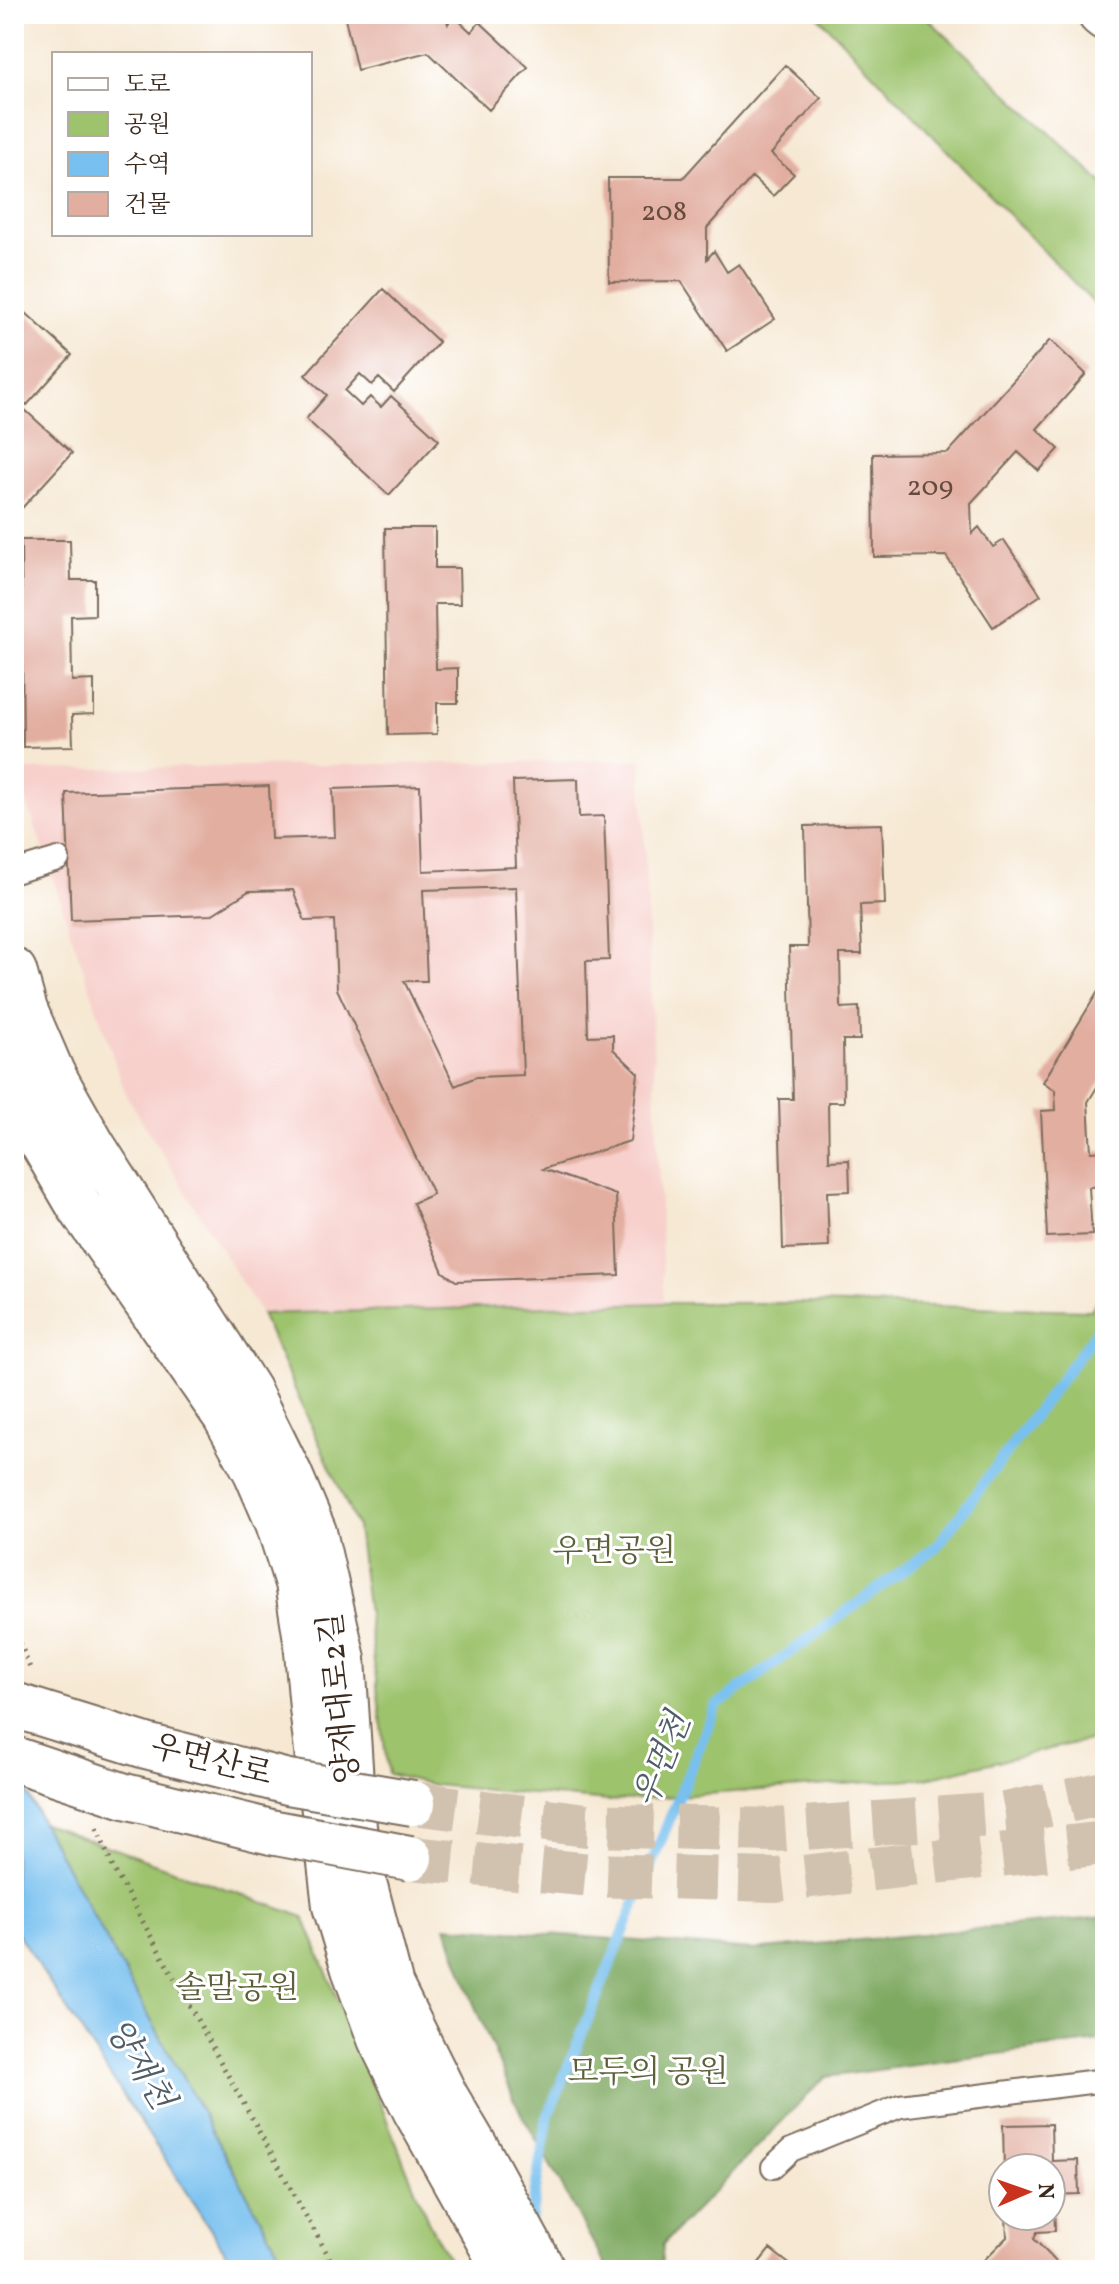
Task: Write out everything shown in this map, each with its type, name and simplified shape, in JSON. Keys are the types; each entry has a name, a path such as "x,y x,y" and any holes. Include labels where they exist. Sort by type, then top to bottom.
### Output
{"main road":[{"path":"1100,14 1105,18"},
{"name":"양재대로2길","path":"14,971 25,1010 52,1073 92,1144 248,1390 314,1532 343,1659 354,1828 391,1986 446,2097 543,2270"},
{"name":"양재대로2길","path":"14,1082 38,1136 79,1206 225,1416 256,1472 278,1523 297,1583 335,1906 354,1969 380,2039 415,2110 505,2270"},
{"name":"우면산로","path":"23,1688 146,1746 288,1782 413,1803"},
{"name":"우면산로","path":"14,1759 125,1796 256,1829 410,1858"}],"lane":[{"path":"14,872 58,859"},
{"path":"773,2167 791,2150 900,2106 1105,2080"}],"path":[{"path":"14,1628 23,1688"},
{"path":"96,1825 113,1868 336,2270"}],"shaded area":[{"path":"641,760 664,1303 261,1314 126,1095 16,770"}],"green space":[{"path":"816,14 923,14 1105,185 1105,315"},
{"name":"우면공원","path":"1105,1284 1105,1736 927,1778 608,1801 434,1785 388,1774 357,1527 261,1314 664,1303 1091,1310"},
{"name":"솔말공원","path":"42,1823 304,1917 428,2221 454,2270 289,2270"},
{"name":"모두의 공원","path":"1105,1917 1105,2040 825,2077 663,2244 661,2270 608,2270 516,2103 473,2002 446,1926 753,1950"}],"water":[{"name":"양재천","path":"14,1765 42,1823 289,2270 237,2270 14,1928"}],"building":[{"path":"344,14 445,14 448,24 453,15 471,32 480,22 528,67 489,110 428,52 357,70"},
{"path":"785,65 821,98 771,154 794,174 773,196 752,177 707,228 707,259 714,251 727,272 739,264 775,319 727,351 681,281 609,282 608,178 683,178"},
{"path":"383,289 439,342 394,392 379,378 372,385 360,374 345,391 361,406 370,397 381,407 391,396 439,440 389,495 306,419 327,395 305,375"},
{"path":"15,303 72,355 27,405 14,393"},
{"path":"1050,340 1086,374 1037,429 1059,449 1039,471 1018,452 971,503 972,534 979,527 993,547 1004,540 1041,595 993,627 946,556 874,557 873,454 948,453"},
{"path":"24,409 72,453 22,508 14,501 14,421"},
{"path":"385,528 435,528 435,568 459,568 460,604 435,604 436,669 458,668 458,703 437,703 437,734 388,735"},
{"path":"21,540 70,540 71,580 95,580 95,615 71,616 72,681 94,680 94,714 72,715 73,746 23,747"},
{"path":"578,779 579,817 604,816 609,960 586,961 588,1036 613,1035 613,1049 638,1073 630,1141 543,1169 616,1195 619,1275 456,1281 443,1272 413,1203 433,1194 337,989 334,920 305,921 293,890 249,891 211,915 71,920 66,793 269,786 271,839 335,837 333,789 420,786 423,871 516,867 513,781","holes":["516,887 523,1075 476,1077 455,1086 404,981 427,981 423,890"]},
{"path":"882,824 885,904 860,905 862,954 840,954 841,1008 859,1007 860,1040 843,1040 844,1102 828,1102 829,1161 849,1160 850,1191 827,1192 829,1247 783,1249 779,1099 793,1099 789,947 808,947 805,826"},
{"path":"1105,980 1105,1074 1088,1102 1091,1152 1105,1151 1105,1186 1089,1187 1092,1235 1047,1237 1041,1111 1056,1110 1055,1090 1043,1082"},
{"path":"1051,2124 1052,2152 1004,2152 1003,2125"},
{"path":"1067,2160 1078,2160 1079,2194 1067,2194"},
{"path":"1007,2232 1037,2232 1034,2239 1062,2268 974,2270 1007,2237"},
{"path":"770,2249 797,2270 753,2270"}],"waterway":[{"name":"우면천","path":"531,2217 548,2116 716,1706 937,1546 1105,1320"}],"tunnel":[{"path":"413,1803 586,1825 774,1830 1005,1814 1105,1793"},
{"path":"410,1858 592,1875 776,1880 1105,1843"}]}
